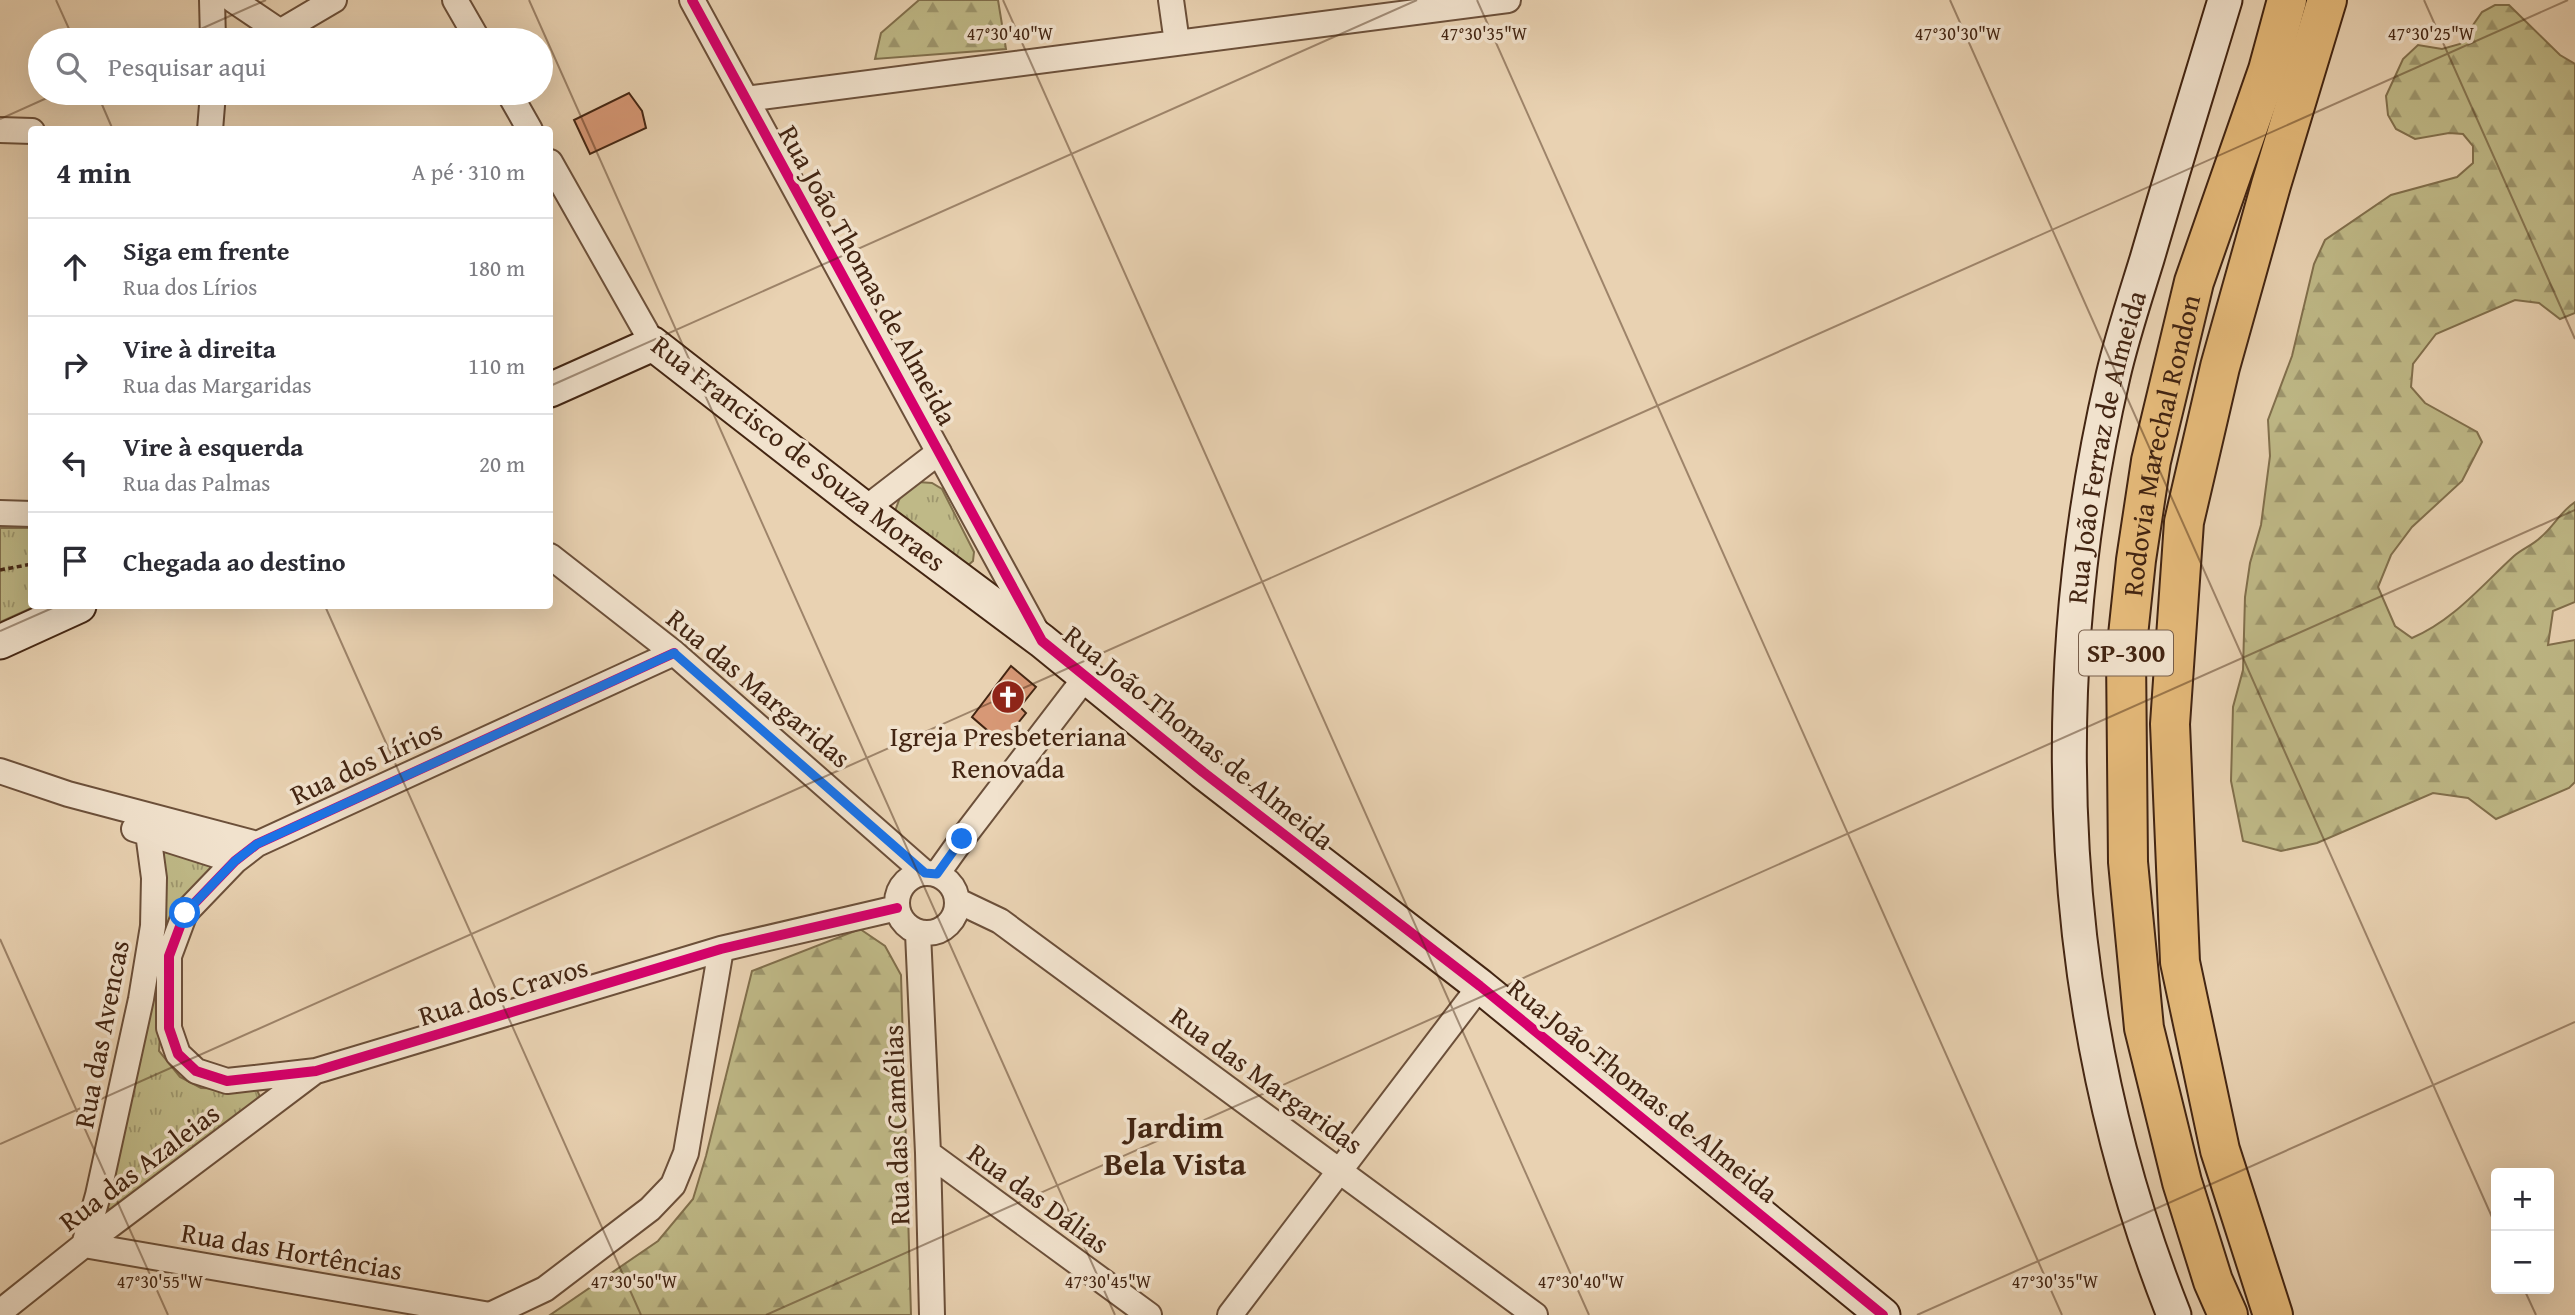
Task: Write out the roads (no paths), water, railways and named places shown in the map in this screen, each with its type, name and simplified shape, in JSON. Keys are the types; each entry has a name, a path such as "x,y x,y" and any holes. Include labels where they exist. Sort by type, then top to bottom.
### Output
{"highway":[{"name":"Rodovia Marechal Rondon","path":"2228,1315 2213,1281 2182,1182 2144,1028 2128,862 2126,654 2136,560 2151,461 2194,282 2268,70 2287,0"},
{"name":"Rodovia Marechal Rondon","path":"2273,1315 2220,1150 2180,962 2170,724 2184,523 2220,368 2271,185 2327,0"}],"street":[{"path":"212,0 213,28"},
{"path":"233,0 263,28"},
{"path":"286,28 334,0"},
{"path":"455,0 471,28"},
{"name":"Rua João Thomas de Almeida","path":"692,0 1042,641 1203,772 1479,986 1866,1310"},
{"path":"1171,0 1177,43"},
{"path":"747,99 1508,0"},
{"name":"Rua João Ferraz de Almeida","path":"2174,1315 2155,1266 2121,1152 2096,1052 2078,934 2070,818 2068,722 2076,609 2089,491 2113,374 2225,0"},
{"path":"211,126 212,105"},
{"path":"516,105 528,126"},
{"path":"0,130 28,131"},
{"name":"Rua Francisco de Souza Moraes","path":"553,167 653,344 865,509 1042,641"},
{"path":"553,389 653,344"},
{"path":"865,509 939,452"},
{"path":"0,513 28,514"},
{"name":"Rua das Margaridas","path":"553,558 674,653 931,874"},
{"path":"0,642 72,609"},
{"name":"Rua dos Lírios","path":"167,1003 169,956 185,913 235,861 257,844 674,653"},
{"path":"931,874 952,885 958,901 957,911 946,927 937,932 918,933 904,924 897,908 901,887 908,880 931,874 962,839 1086,678"},
{"path":"0,771 68,794 257,844"},
{"path":"0,787 235,861"},
{"name":"Rua das Avencas","path":"84,1245 113,1129 145,975 152,926 154,878 148,833"},
{"name":"Rua das Margaridas","path":"958,901 1000,921 1535,1315"},
{"name":"Rua dos Cravos","path":"167,1003 169,1028 178,1054 196,1070 227,1081 316,1072 721,949 897,908"},
{"name":"Rua das Camélias","path":"918,933 932,1315"},
{"path":"490,1315 545,1289 650,1209 673,1185 686,1153 721,949"},
{"path":"1230,1315 1479,986"},
{"name":"Rua das Azaleias","path":"0,1311 316,1072"},
{"name":"Rua das Dálias","path":"928,1153 1149,1315"},
{"name":"Rua das Hortências","path":"84,1245 490,1315"}],"place":[{"name":"Igreja Presbeteriana Renovada","path":"1008,697"}],"district":[{"name":"Jardim Bela Vista","path":"1175,1146"}]}
